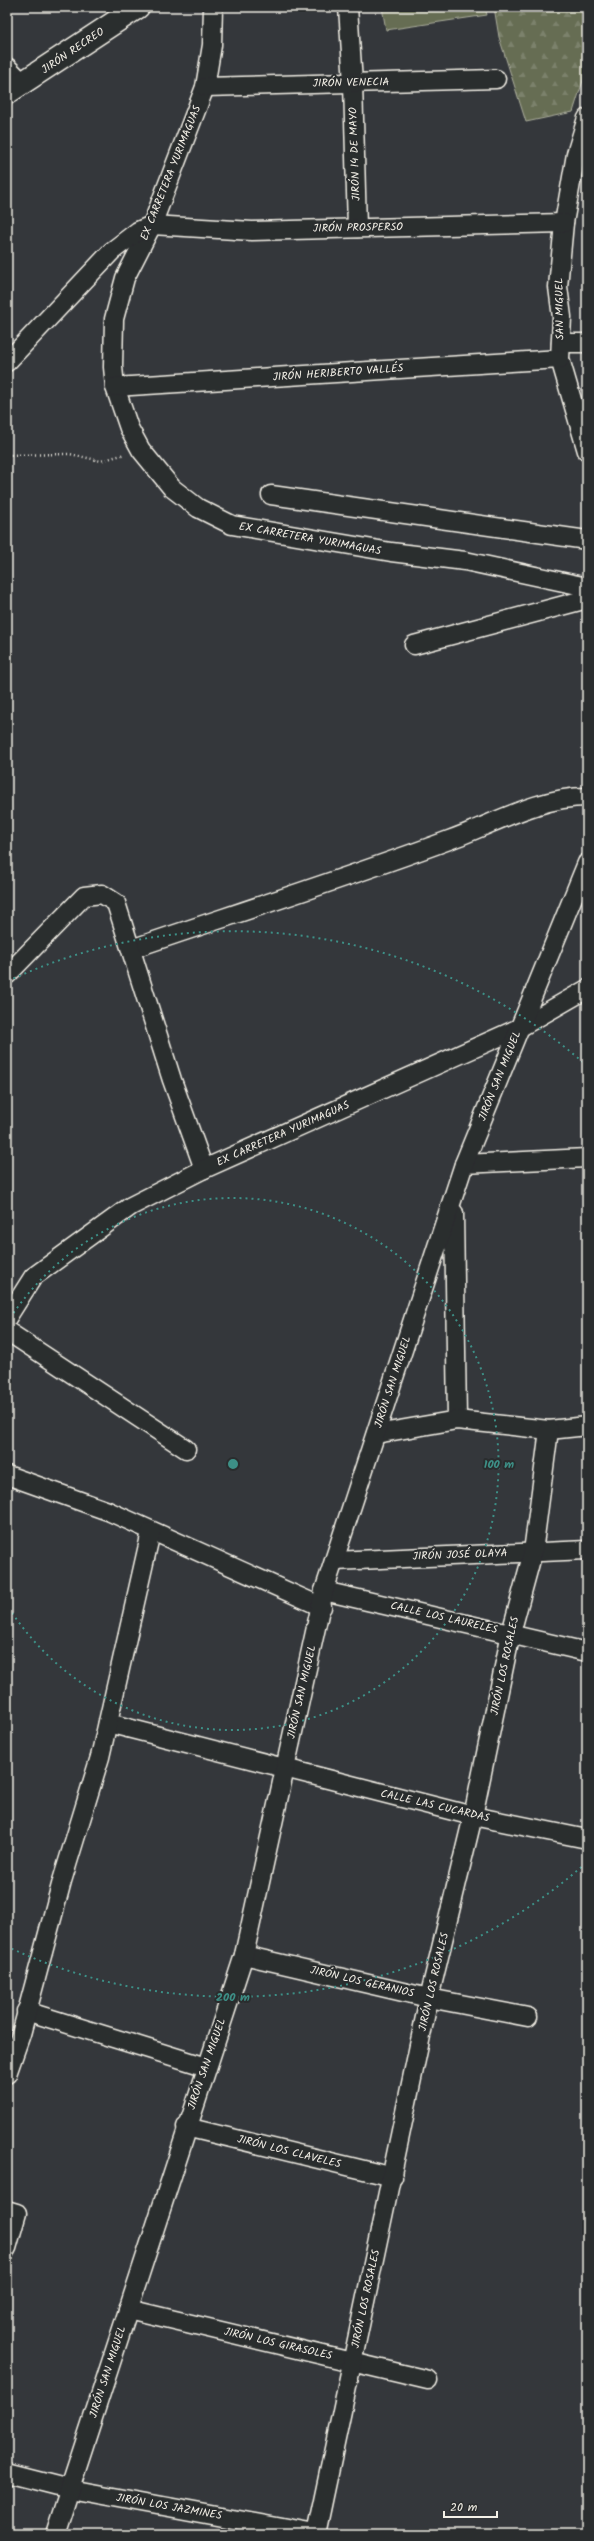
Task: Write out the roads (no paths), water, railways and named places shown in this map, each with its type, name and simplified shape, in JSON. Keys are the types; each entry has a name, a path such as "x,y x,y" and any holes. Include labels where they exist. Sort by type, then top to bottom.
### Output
{"main road":[{"name":"JIRÓN RECREO","path":"15,89 138,7"}],"street":[{"name":"EX CARRETERA YURIMAGUAS","path":"214,7 212,45 205,87 152,225 125,278 114,319 112,367 116,387 129,428 140,450 172,488 198,508 232,525 391,552 464,562 587,586"},
{"name":"JIRÓN 14 DE MAYO","path":"348,7 353,83 357,228"},
{"path":"7,67 15,89"},
{"name":"JIRÓN VENECIA","path":"205,87 496,79"},
{"name":"SAN MIGUEL","path":"587,118 576,154 580,176 564,223 558,287 562,317 560,351 587,451"},
{"name":"JIRÓN PROSPERSO","path":"152,225 252,231 564,223"},
{"path":"7,362 112,251 138,231 152,225"},
{"name":"JIRÓN HERIBERTO VALLÉS","path":"116,387 560,351 587,343"},
{"path":"271,495 587,540"},
{"path":"414,645 587,599"},
{"path":"131,949 450,840 530,807 570,797 587,797"},
{"name":"JIRÓN SAN MIGUEL","path":"55,2534 186,2127 244,1955 323,1599 334,1561 464,1164 587,862"},
{"path":"7,975 84,896 102,894 116,904 172,1080 204,1169"},
{"name":"EX CARRETERA YURIMAGUAS","path":"7,1318 33,1276 131,1206 204,1169 519,1028 587,989"},
{"path":"464,1164 587,1158"},
{"path":"454,1198 458,1420"},
{"path":"7,1331 186,1449"},
{"path":"376,1434 458,1420 550,1430 587,1426"},
{"name":"JIRÓN LOS ROSALES","path":"315,2534 393,2177 429,1998 473,1816 511,1634 533,1552 550,1430"},
{"name":"CALLE LOS LAURELES","path":"7,1475 108,1511 152,1532 323,1599 511,1634 587,1652"},
{"path":"7,2074 21,2034 26,2011 108,1723 152,1532"},
{"name":"JIRÓN JOSÉ OLAYA","path":"334,1561 587,1550"},
{"name":"CALLE LAS CUCARDAS","path":"108,1723 473,1816 587,1839"},
{"name":"JIRÓN LOS GERANIOS","path":"244,1955 429,1998 528,2017"},
{"path":"26,2011 207,2067"},
{"name":"JIRÓN LOS CLAVELES","path":"186,2127 393,2177"},
{"path":"7,2210 17,2213 7,2248"},
{"name":"JIRÓN LOS GIRASOLES","path":"128,2309 428,2380"},
{"name":"JIRÓN LOS JAZMINES","path":"7,2473 70,2489 315,2534"}]}
